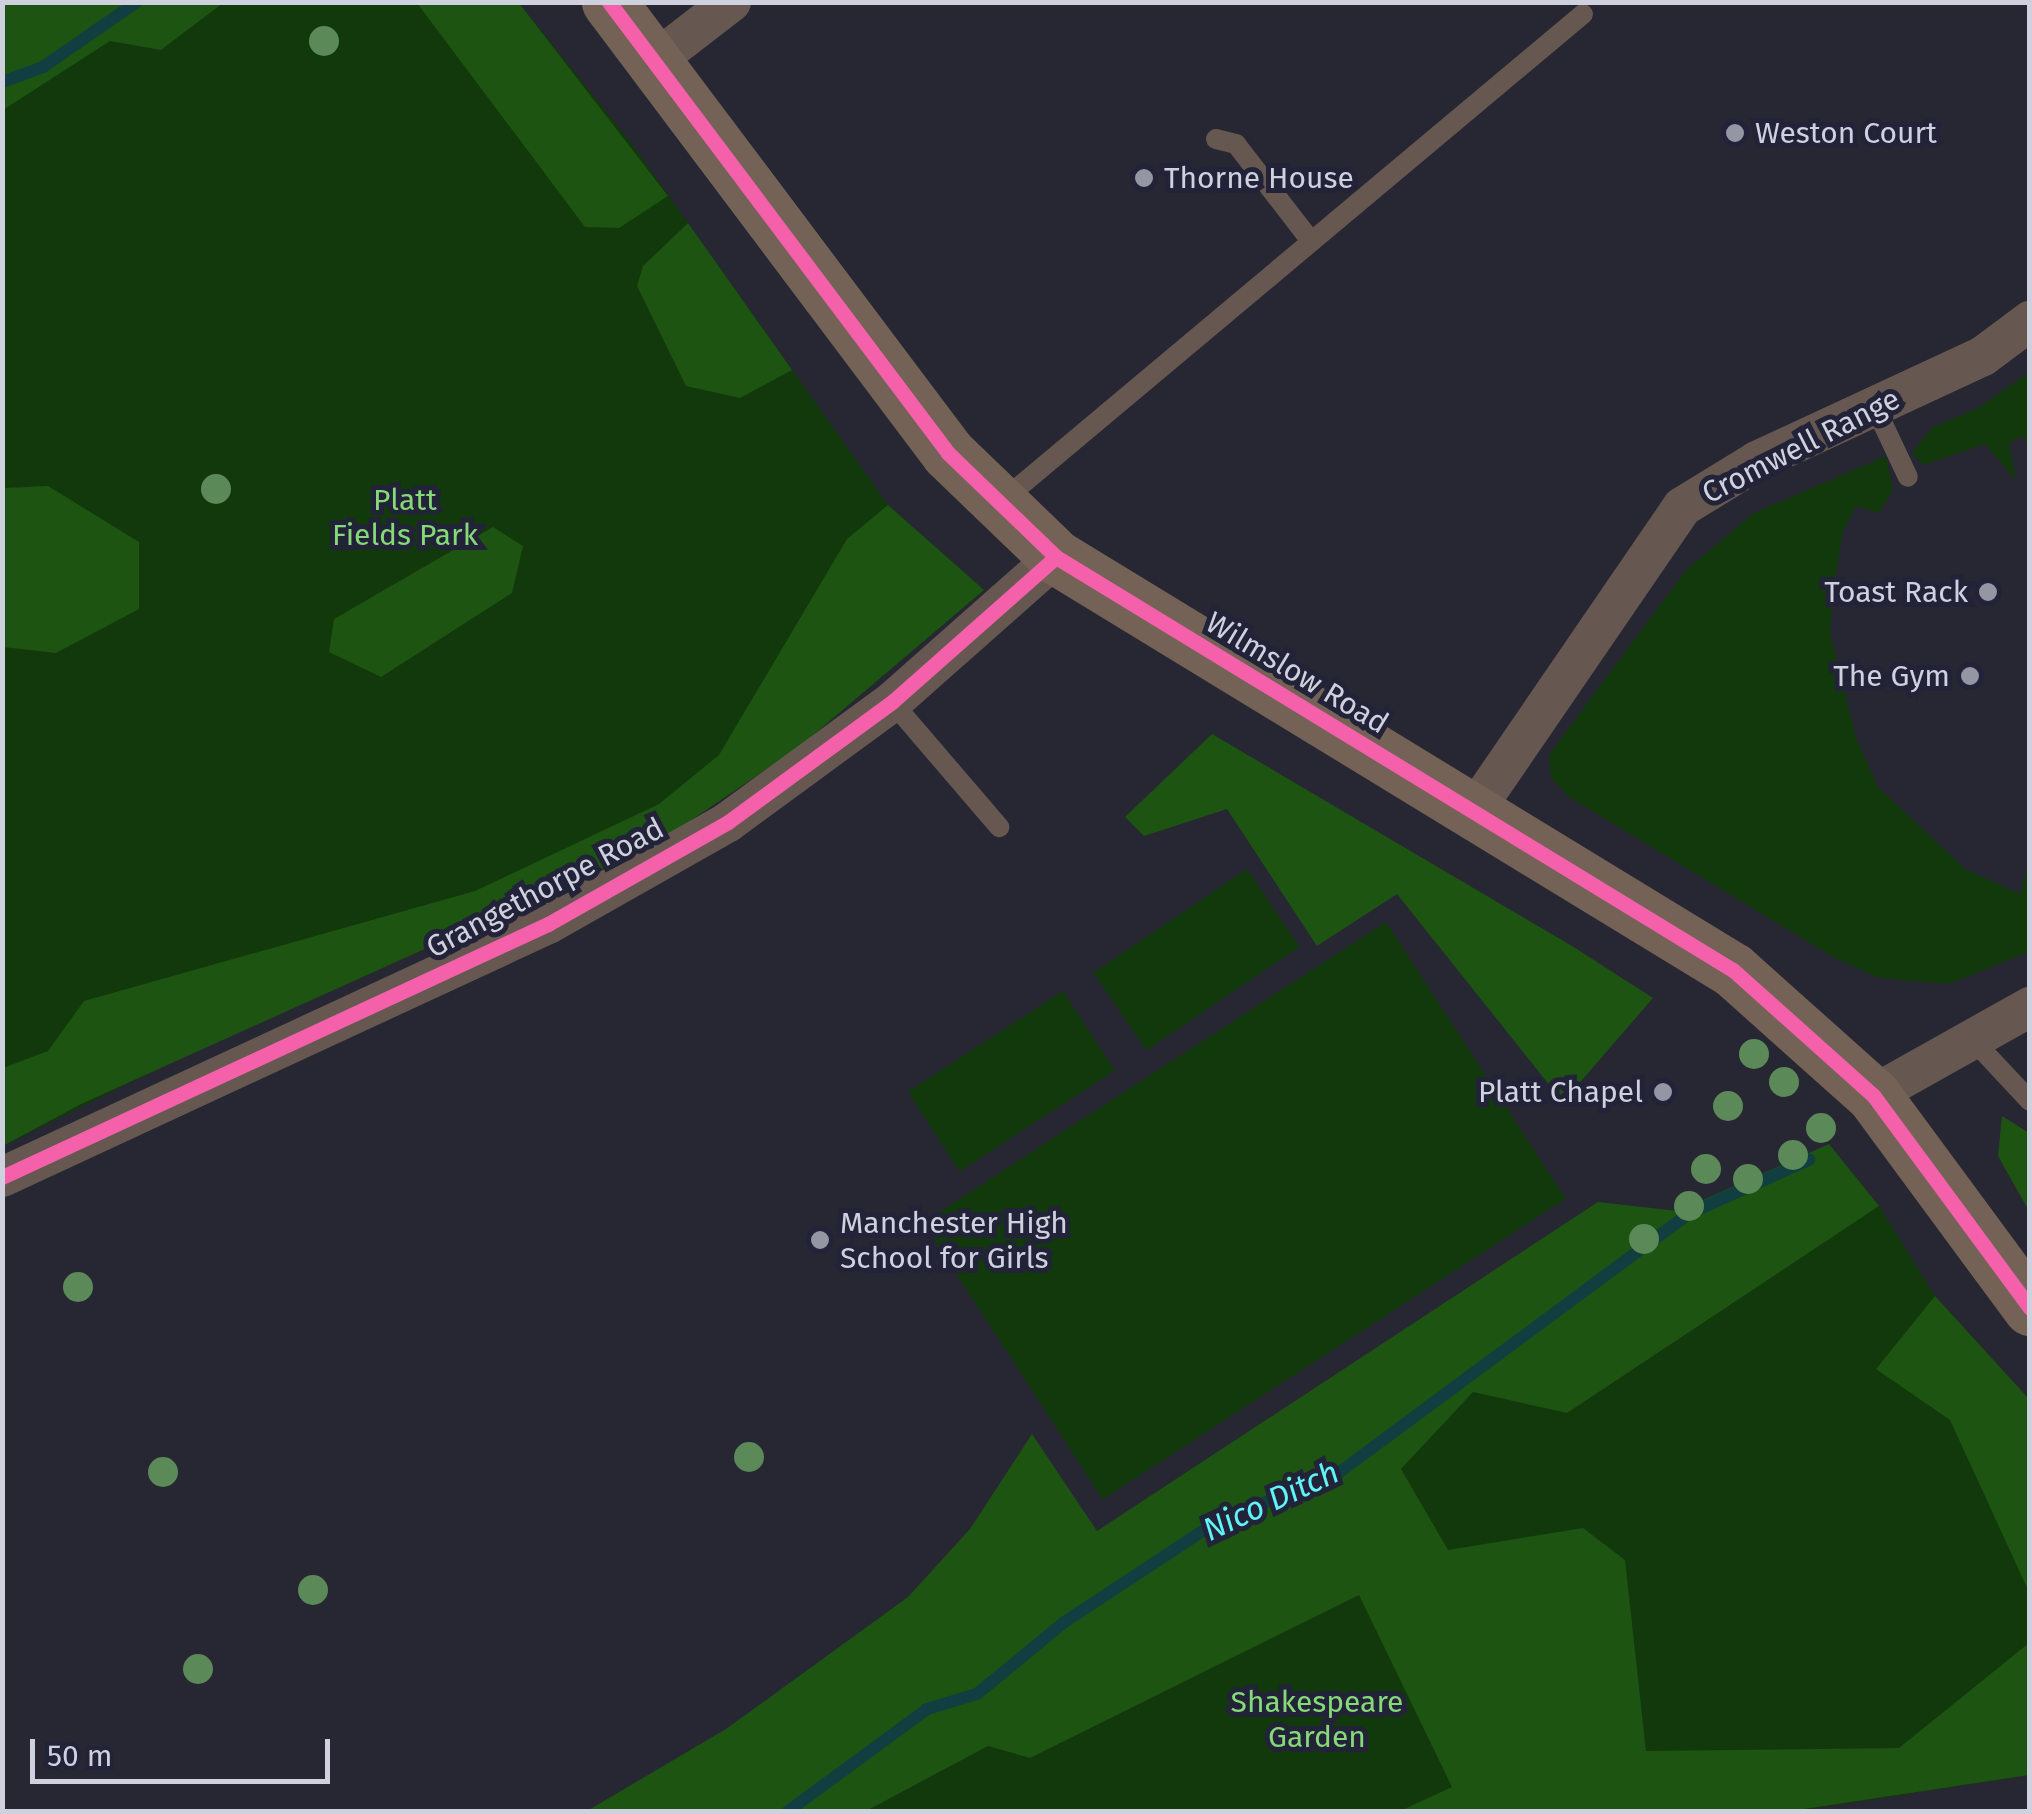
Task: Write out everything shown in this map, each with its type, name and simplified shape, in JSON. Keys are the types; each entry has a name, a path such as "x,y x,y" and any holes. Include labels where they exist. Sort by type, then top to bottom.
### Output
{"highway":[{"name":"Wilmslow Road","path":"609,2 948,453 1056,557 1733,970 1873,1095 2030,1308"}],"street":[{"path":"652,63 731,2"},
{"name":"Cromwell Range","path":"1474,810 1682,507 1757,461 1983,356 2030,321"},
{"name":"Grangethorpe Road","path":"2,1177 548,924 728,822 892,702 1056,557"},
{"path":"1873,1095 2030,1007"}],"lane":[{"path":"1002,501 1582,14"},
{"path":"1216,139 1236,144 1311,241"},
{"path":"1875,407 1908,477"},
{"path":"892,702 1000,827"},
{"path":"1971,1038 2030,1101"}],"green space":[{"path":"3,2 223,3 161,50 110,41 3,110"},
{"name":"Platt Fields Park","path":"3,3 519,3 632,144 888,505 984,590 799,747 3,1146"},
{"path":"417,3 519,3 668,196 619,228 585,227"},
{"path":"688,223 792,370 740,398 686,386 637,286 643,266"},
{"path":"2029,372 2029,447 2023,436 2009,443 2016,480 1985,444 1923,465 1912,453 1932,428 1980,407"},
{"path":"1886,456 1893,490 1879,513 1856,506 1843,532 1833,592 1830,632 1856,738 1878,787 1965,869 2020,894 2029,863 2029,952 1949,984 1879,978 1835,958 1569,797 1551,778 1549,755 1686,570 1754,513"},
{"path":"48,486 139,542 139,609 56,653 3,647 3,488"},
{"path":"888,505 984,590 799,747 653,846 81,1104 3,1146 3,1068 48,1051 84,1001 475,891 659,804 719,755 847,539"},
{"path":"493,527 523,546 512,593 381,677 329,652 334,619"},
{"path":"1212,734 1572,946 1653,998 1563,1102 1397,894 1317,946 1227,809 1144,836 1125,817"},
{"path":"1247,869 1300,947 1146,1050 1094,972"},
{"path":"1386,922 1566,1199 1103,1499 923,1223"},
{"path":"1063,991 1115,1071 960,1171 908,1092"},
{"path":"2002,1116 2029,1133 2029,1211 1998,1156"},
{"path":"1829,1144 1879,1206 1567,1413 1473,1392 1401,1469 1448,1550 1583,1528 1625,1560 1646,1751 1899,1748 2029,1643 2029,1775 1791,1811 1400,1811 1452,1787 1359,1595 1030,1758 988,1746 866,1811 587,1811 726,1729 908,1597 970,1529 1032,1434 1097,1531 1598,1202 1678,1211"},
{"name":"Shakespeare Garden","path":"1837,1154 1879,1206 1935,1296 2029,1399 2029,1775 1791,1812 804,1812 1562,1318"},
{"path":"1935,1296 2029,1399 2029,1592 1950,1420 1876,1369"}],"waterway":[{"path":"2,82 43,67 137,2"},
{"name":"Nico Ditch","path":"787,1812 927,1709 977,1694 1063,1623 1216,1522 1337,1474 1688,1214 1809,1160"}],"cycle path":[{"path":"609,2 948,453 1056,557 1733,970 1873,1095 2030,1308"},
{"path":"2,1177 548,924 728,822 892,702 1056,557"}],"place":[{"name":"Weston Court","path":"1735,133"},
{"name":"Thorne House","path":"1144,178"},
{"name":"Toast Rack","path":"1988,592"},
{"name":"The Gym","path":"1970,676"},
{"name":"Platt Chapel","path":"1663,1092"},
{"name":"Manchester High School for Girls","path":"820,1240"}]}
